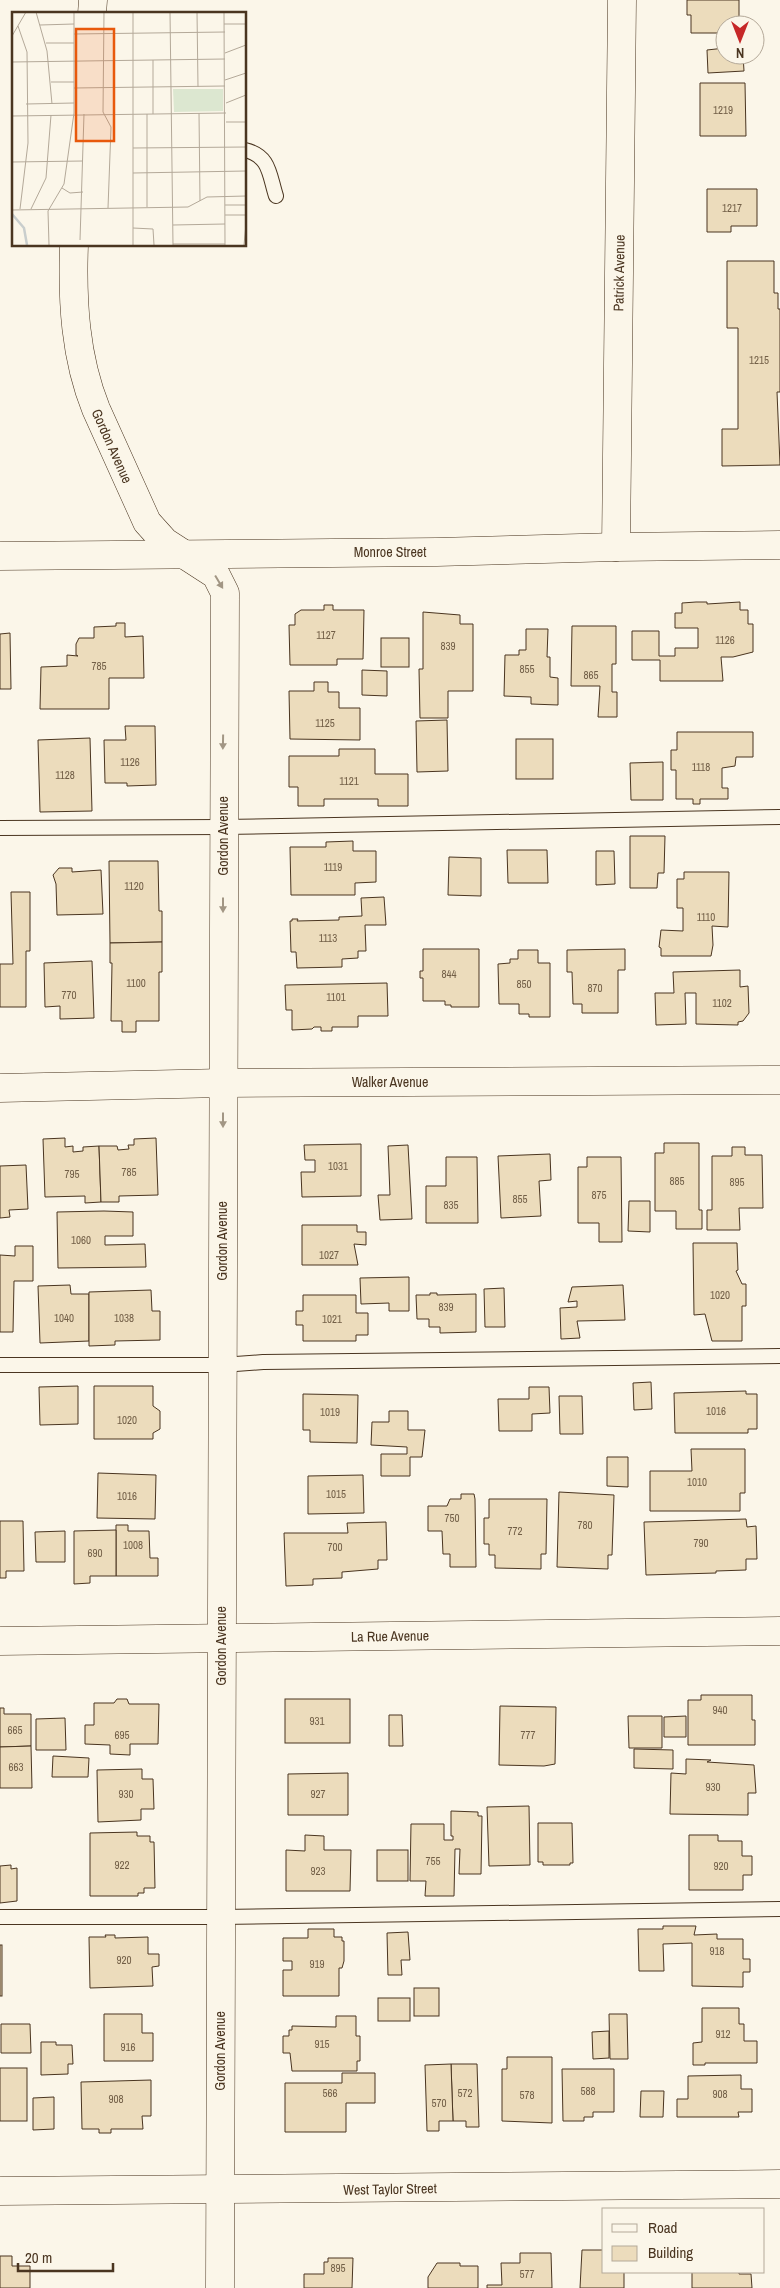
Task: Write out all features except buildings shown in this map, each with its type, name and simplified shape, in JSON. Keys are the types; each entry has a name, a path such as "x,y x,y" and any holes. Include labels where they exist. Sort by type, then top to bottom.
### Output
{"street":[{"name":"Patrick Avenue","path":"616,547 622,0"},
{"name":"Gordon Avenue","path":"74,246 75,321 89,392 147,522 155,533 180,554 216,575 225,593 220,2288"},
{"name":"Monroe Street","path":"0,556 437,552 780,545"},
{"name":"Walker Avenue","path":"0,1088 223,1083 780,1080"},
{"name":"La Rue Avenue","path":"0,1641 780,1631"},
{"name":"West Taylor Street","path":"0,2191 780,2184"}],"lane":[{"path":"246,150 255,152 264,158 276,196"},
{"path":"0,828 223,827 780,817"},
{"path":"0,1365 222,1365 263,1362 780,1356"},
{"path":"0,1917 220,1917 780,1909"}]}
